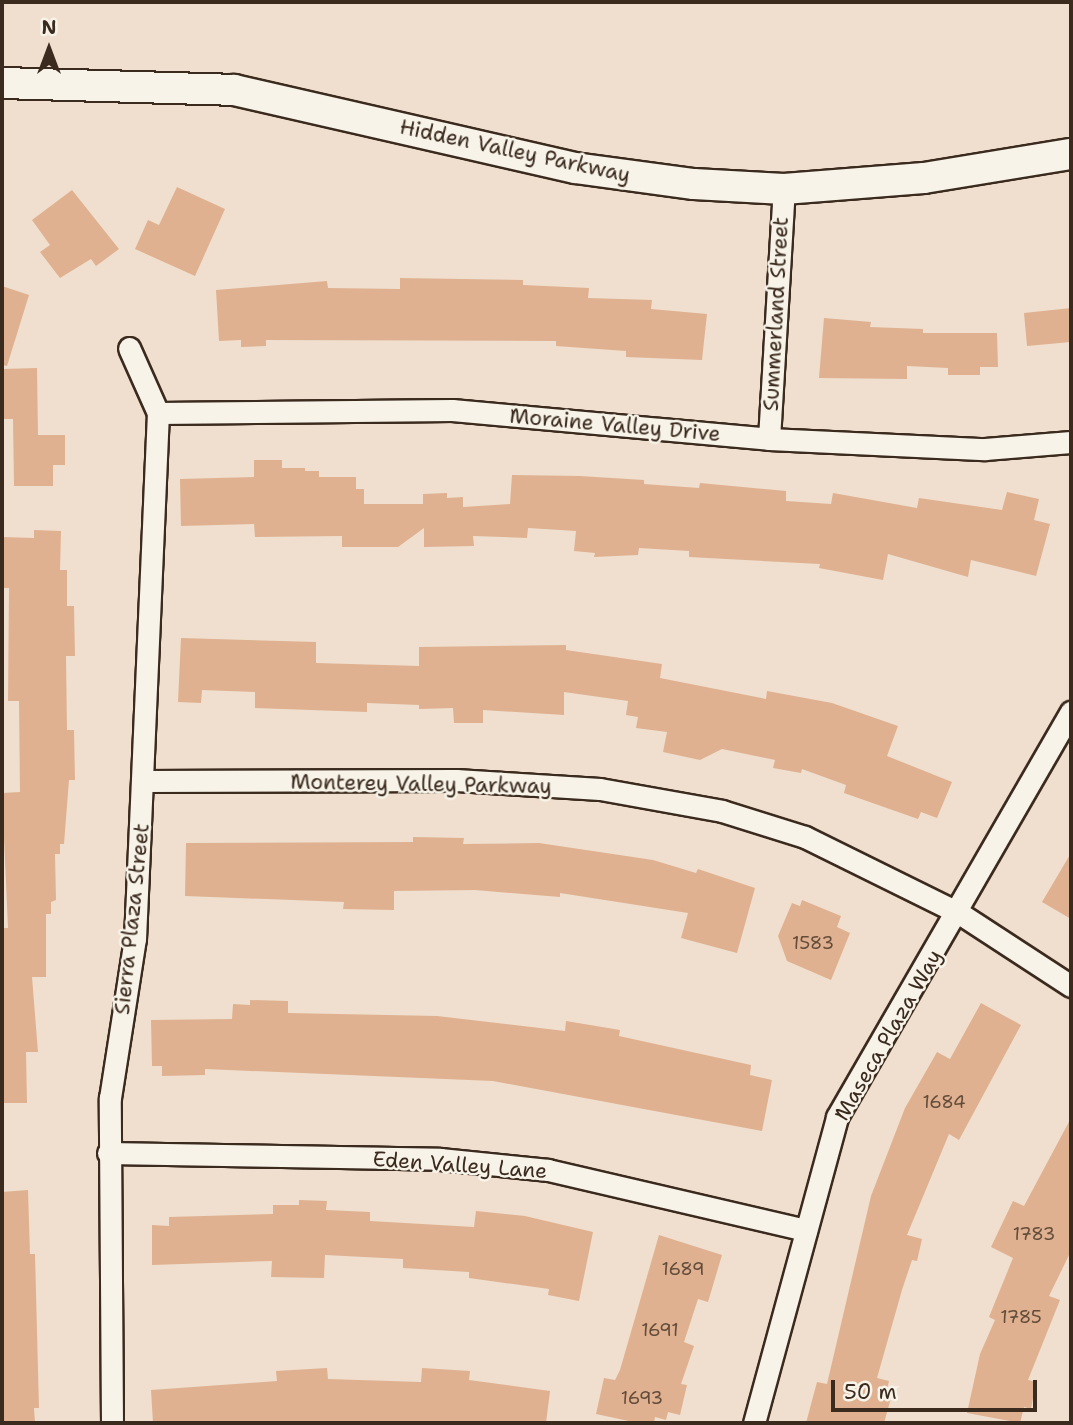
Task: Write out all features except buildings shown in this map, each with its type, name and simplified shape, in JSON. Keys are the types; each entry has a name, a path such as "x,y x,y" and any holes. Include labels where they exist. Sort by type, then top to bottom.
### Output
{"street":[{"name":"Hidden Valley Parkway","path":"2,83 234,90 575,168 694,184 784,189 924,178 1071,154"},
{"name":"Summerland Street","path":"769,439 784,189"},
{"path":"129,348 158,413"},
{"name":"Moraine Valley Drive","path":"158,413 452,410 769,439 985,449 1071,442"},
{"name":"Sierra Plaza Street","path":"112,1423 108,1153 110,1098 135,939 145,781 158,413"},
{"name":"Maseca Plaza Way","path":"754,1423 837,1117 959,913 1071,712"},
{"name":"Monterey Valley Parkway","path":"145,781 456,780 600,789 722,811 804,837 959,913 1071,986"},
{"name":"Eden Valley Lane","path":"108,1153 440,1159 548,1170 806,1230"}]}
